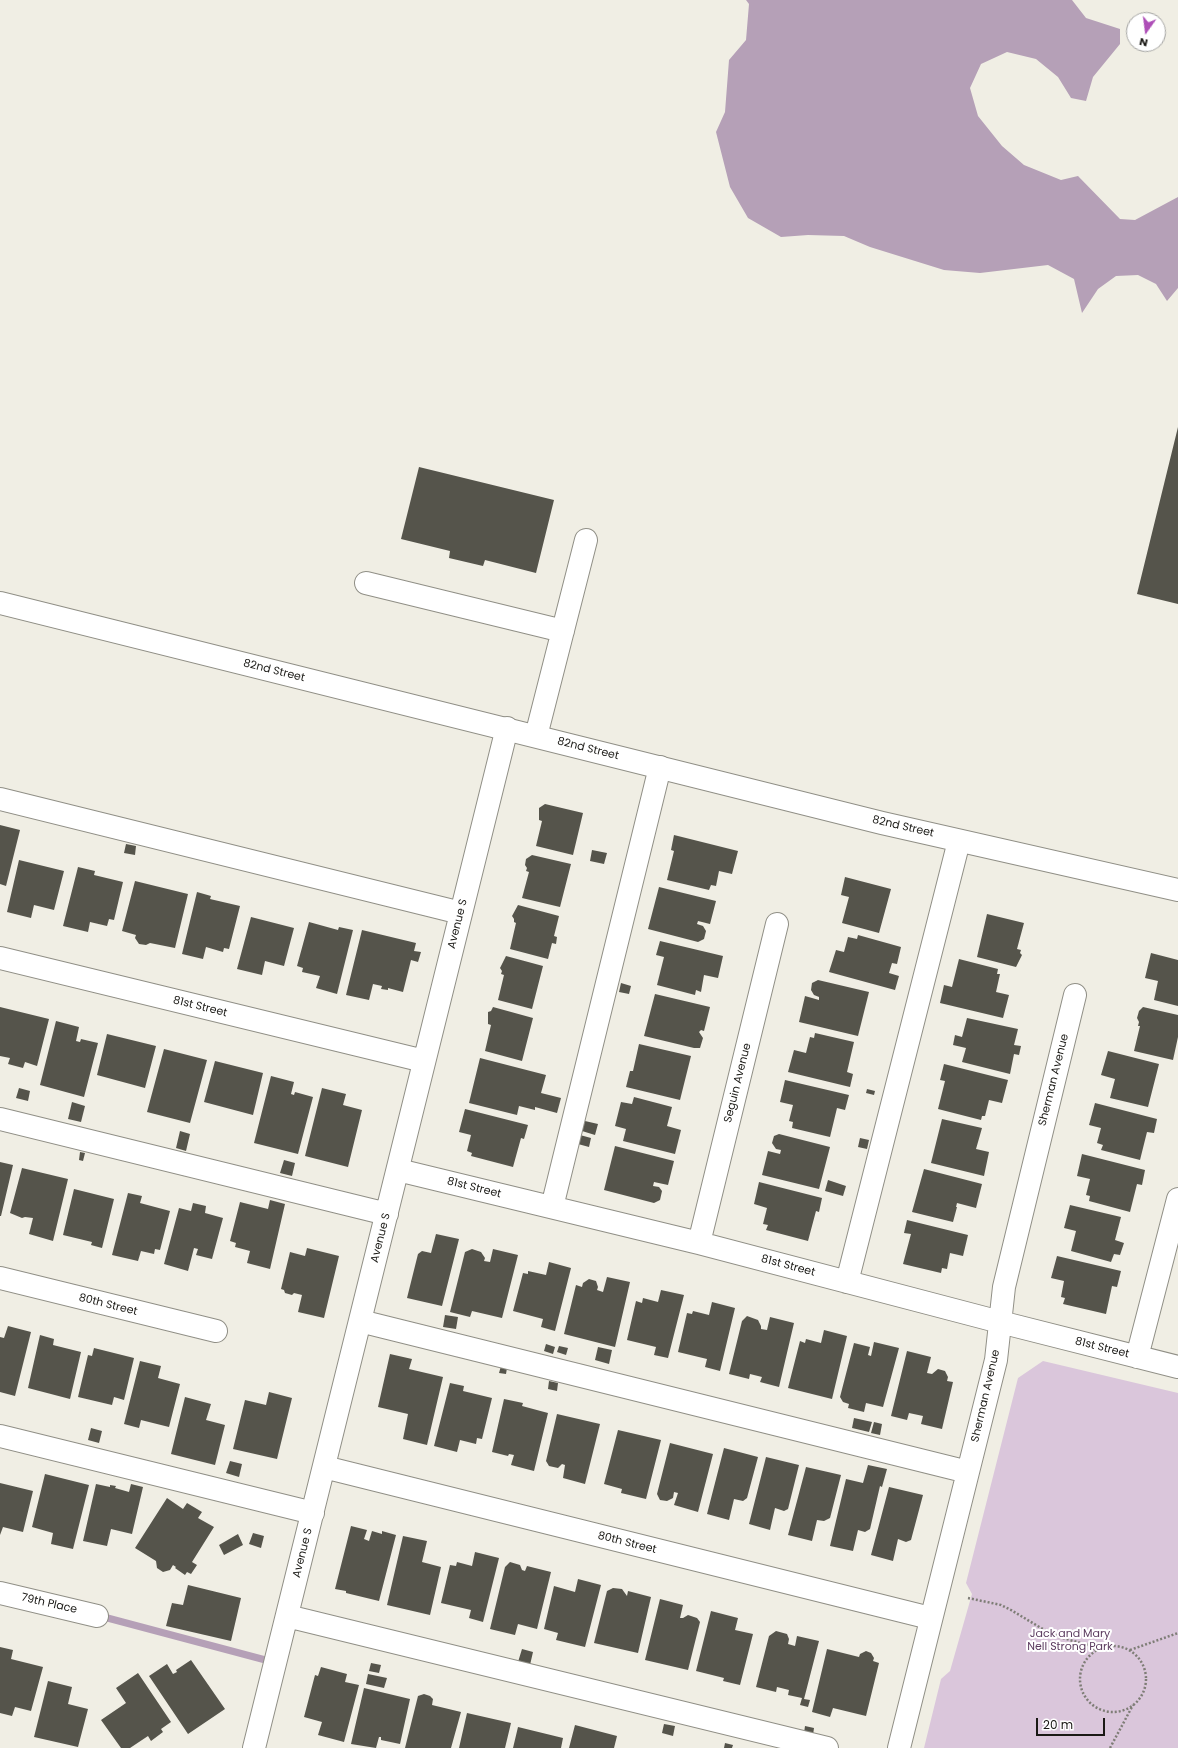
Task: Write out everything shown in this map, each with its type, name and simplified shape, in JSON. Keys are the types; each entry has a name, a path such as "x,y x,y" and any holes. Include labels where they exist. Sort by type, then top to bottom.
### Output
{"street":[{"path":"536,736 586,540"},
{"path":"366,583 563,631"},
{"name":"82nd Street","path":"0,603 959,841 1178,890"},
{"name":"Avenue S","path":"254,1748 507,728"},
{"path":"552,1207 660,767"},
{"path":"0,799 461,913"},
{"path":"847,1282 959,841"},
{"name":"Seguin Avenue","path":"699,1242 777,924"},
{"name":"81st Street","path":"0,958 424,1061"},
{"name":"Sherman Avenue","path":"899,1748 930,1618 996,1360 1004,1286 1075,995"},
{"path":"0,1118 387,1214"},
{"name":"81st Street","path":"398,1170 699,1242 1000,1322 1178,1367"},
{"path":"1138,1357 1178,1199"},
{"name":"80th Street","path":"0,1278 216,1331"},
{"path":"360,1321 968,1472"},
{"path":"0,1436 313,1513"},
{"name":"80th Street","path":"324,1468 930,1618"},
{"name":"79th Place","path":"0,1593 97,1616"},
{"path":"287,1616 827,1748"}],"path":[{"path":"968,1598 1001,1605 1059,1637 1088,1645 1096,1651"},
{"path":"1129,1650 1178,1632"},
{"path":"1110,1748 1134,1704 1142,1695 1146,1684 1146,1672 1142,1662 1135,1653 1125,1647 1104,1647 1096,1651 1087,1659 1082,1668 1080,1679 1082,1689 1087,1698 1094,1706 1109,1711 1125,1709 1134,1704"}],"green space":[{"name":"Jack and Mary Nell Strong Park","path":"1043,1361 1178,1393 1178,1748 924,1748 941,1679 950,1671 972,1594 966,1583 1018,1378"}],"shaded area":[{"path":"746,0 1072,0 1086,18 1120,29 1120,44 1093,77 1086,101 1071,98 1058,77 1036,59 1007,52 981,64 970,88 978,116 1002,146 1024,165 1061,180 1078,176 1120,219 1135,220 1178,197 1178,288 1167,301 1156,284 1138,275 1116,276 1098,289 1082,313 1074,279 1048,265 980,273 944,270 870,247 844,236 808,235 781,237 748,218 730,187 716,132 725,112 729,60 746,40 749,4"}],"building":[{"path":"1178,427 1178,604 1137,594"},
{"path":"419,467 554,500 536,573 485,560 483,566 449,558 450,551 401,539"},
{"path":"545,804 583,813 573,855 536,846 542,821 539,820 539,808"},
{"path":"0,825 20,830 6,886 0,884"},
{"path":"674,835 738,851 732,874 719,871 716,886 711,885 709,890 667,880 674,851 671,850"},
{"path":"126,844 136,846 135,855 124,853"},
{"path":"592,850 607,853 604,864 590,861"},
{"path":"532,855 571,864 560,907 522,898 529,872 526,871 526,859"},
{"path":"19,860 64,871 54,910 34,905 31,918 7,912"},
{"path":"78,867 95,871 94,875 123,882 114,920 109,919 107,926 90,922 88,932 63,926"},
{"path":"845,877 891,889 879,933 842,923 849,897 841,895"},
{"path":"135,881 188,894 175,948 150,943 146,945 139,944 135,938 136,935 122,931"},
{"path":"659,887 716,901 710,924 698,921 697,924 703,926 706,931 704,939 698,942 648,929"},
{"path":"197,892 211,896 210,899 240,906 229,949 224,948 223,952 206,947 203,959 182,954"},
{"path":"518,905 559,916 554,936 557,937 556,944 552,943 548,959 510,949 516,923 514,922 512,916"},
{"path":"987,914 1024,923 1017,949 1021,950 1020,953 1022,955 1016,967 977,957"},
{"path":"251,917 294,928 284,966 265,961 262,975 237,969"},
{"path":"309,922 338,930 339,927 353,930 337,994 316,988 320,976 302,972 303,968 297,966"},
{"path":"362,930 416,943 414,951 421,952 418,962 411,960 403,992 388,988 388,990 381,989 382,986 373,984 369,1000 346,995"},
{"path":"858,935 901,947 897,964 892,963 889,973 899,976 895,990 829,972 836,950 844,952 848,937 857,939"},
{"path":"660,941 723,956 718,978 704,975 701,992 696,990 695,995 657,985 664,957 656,955"},
{"path":"1151,953 1178,960 1178,1006 1154,1000 1158,981 1145,978"},
{"path":"506,956 543,966 532,1009 498,1000 504,975 501,974 502,971 500,968"},
{"path":"959,959 998,969 997,974 1000,974 996,992 1009,995 1003,1018 940,1003 944,985 952,987"},
{"path":"818,980 869,992 858,1036 799,1022 805,996 819,1000 819,997 814,995 811,990 812,983"},
{"path":"621,983 631,986 629,994 619,992"},
{"path":"655,994 710,1007 704,1031 701,1030 699,1032 703,1038 700,1048 694,1048 644,1036"},
{"path":"0,1007 49,1019 37,1066 25,1062 23,1068 8,1064 10,1058 0,1056"},
{"path":"493,1007 533,1018 522,1061 485,1051 491,1025 488,1024 488,1012 491,1011"},
{"path":"1143,1007 1178,1015 1178,1037 1173,1060 1134,1051 1140,1026 1138,1026 1139,1022 1137,1018 1139,1011"},
{"path":"967,1018 1018,1029 1014,1045 1021,1046 1019,1055 1014,1054 1010,1074 962,1062 966,1048 953,1045 955,1035 962,1037"},
{"path":"56,1021 79,1027 76,1041 80,1042 81,1039 98,1043 84,1097 40,1085"},
{"path":"815,1033 854,1042 847,1072 853,1074 850,1087 788,1072 794,1050 806,1053 810,1037 814,1038"},
{"path":"107,1034 156,1046 145,1088 97,1075"},
{"path":"639,1044 691,1056 680,1100 626,1087 630,1071 633,1071"},
{"path":"164,1049 207,1060 190,1123 147,1112"},
{"path":"1108,1051 1159,1064 1148,1107 1110,1098 1115,1079 1101,1075"},
{"path":"480,1058 546,1075 541,1093 561,1098 557,1113 535,1107 535,1110 519,1106 517,1115 469,1103"},
{"path":"215,1061 263,1073 253,1115 204,1102"},
{"path":"944,1064 1008,1080 1002,1103 989,1100 985,1116 982,1116 981,1120 938,1109 945,1081 940,1080"},
{"path":"271,1076 294,1082 291,1094 294,1095 295,1092 313,1097 298,1154 254,1143"},
{"path":"785,1080 849,1095 845,1110 837,1108 830,1137 792,1128 793,1122 789,1121 793,1105 780,1102"},
{"path":"19,1088 30,1091 28,1101 16,1098"},
{"path":"322,1088 346,1094 343,1105 362,1110 348,1167 305,1156"},
{"path":"867,1089 875,1091 874,1095 866,1093"},
{"path":"634,1097 672,1107 667,1126 681,1130 675,1154 623,1141 626,1129 615,1126 621,1102 632,1104"},
{"path":"72,1102 85,1106 81,1122 68,1119"},
{"path":"1095,1103 1157,1119 1154,1133 1147,1132 1140,1160 1101,1150 1103,1145 1097,1143 1101,1128 1089,1125"},
{"path":"465,1109 528,1125 524,1139 521,1138 513,1167 471,1156 472,1153 467,1151 471,1135 459,1132"},
{"path":"942,1119 982,1128 976,1149 989,1152 984,1176 931,1163"},
{"path":"585,1121 598,1124 595,1135 582,1131"},
{"path":"180,1131 190,1134 186,1151 176,1148"},
{"path":"779,1134 830,1147 819,1189 762,1175 768,1151 780,1154 781,1150 776,1149 772,1143 774,1136"},
{"path":"580,1135 591,1138 589,1147 578,1144"},
{"path":"860,1138 869,1140 867,1149 858,1147"},
{"path":"615,1146 674,1161 668,1185 654,1182 653,1186 659,1187 662,1191 660,1200 654,1203 604,1190"},
{"path":"80,1152 85,1153 83,1161 79,1160"},
{"path":"1082,1154 1145,1170 1142,1185 1137,1184 1130,1212 1089,1201 1090,1196 1086,1195 1090,1179 1077,1176"},
{"path":"284,1160 295,1163 292,1176 280,1173"},
{"path":"0,1162 13,1165 1,1216 0,1216"},
{"path":"22,1168 68,1179 53,1241 29,1234 33,1218 22,1218 10,1213"},
{"path":"924,1169 982,1184 976,1208 957,1203 953,1222 912,1212"},
{"path":"828,1180 846,1186 843,1196 825,1191"},
{"path":"759,1182 822,1198 819,1212 816,1211 808,1241 766,1230 768,1225 763,1224 767,1208 754,1204"},
{"path":"74,1189 114,1199 102,1248 91,1245 92,1242 63,1235"},
{"path":"128,1193 142,1196 140,1203 170,1211 160,1250 155,1249 154,1254 141,1251 138,1261 112,1255"},
{"path":"270,1200 285,1204 270,1269 247,1263 250,1251 235,1247 236,1243 230,1241 240,1202 268,1209"},
{"path":"193,1203 206,1206 205,1213 223,1218 212,1259 196,1255 198,1249 194,1248 188,1271 164,1264 179,1208 191,1211"},
{"path":"1070,1205 1121,1217 1115,1240 1124,1243 1120,1255 1114,1254 1111,1262 1071,1251 1076,1231 1064,1228"},
{"path":"907,1220 968,1235 963,1256 950,1253 947,1269 942,1268 941,1273 903,1264 911,1234 904,1233"},
{"path":"436,1234 459,1239 442,1306 407,1298 418,1254 422,1251 431,1253"},
{"path":"307,1248 339,1256 324,1318 298,1312 302,1295 285,1293 284,1290 281,1289 290,1252 305,1256"},
{"path":"472,1249 481,1252 485,1258 484,1261 490,1262 493,1249 518,1255 502,1318 472,1311 470,1317 450,1312 465,1252"},
{"path":"1057,1256 1121,1271 1117,1287 1112,1286 1106,1314 1063,1304 1065,1298 1061,1297 1064,1281 1051,1278"},
{"path":"549,1262 571,1268 555,1331 541,1327 543,1319 513,1311 523,1273 528,1274 528,1271 546,1275"},
{"path":"607,1277 630,1282 615,1347 564,1334 576,1285 582,1287 583,1283 589,1279 596,1281 598,1287 597,1290 603,1292"},
{"path":"661,1290 684,1295 668,1358 654,1355 656,1347 627,1340 636,1301 642,1303 643,1298 658,1302"},
{"path":"712,1302 735,1308 720,1371 705,1367 707,1359 678,1352 687,1313 692,1314 693,1311 709,1315"},
{"path":"445,1315 458,1317 456,1329 443,1327"},
{"path":"747,1316 758,1320 761,1329 767,1330 770,1317 794,1323 779,1387 760,1382 762,1377 750,1374 749,1379 729,1374 742,1321"},
{"path":"8,1326 31,1332 15,1396 0,1392 0,1337 4,1338"},
{"path":"824,1330 847,1336 832,1399 788,1388 800,1341 805,1343 806,1339 821,1343"},
{"path":"40,1335 54,1339 53,1345 81,1352 70,1399 28,1388"},
{"path":"874,1342 899,1348 883,1407 866,1403 864,1412 848,1408 849,1404 843,1402 840,1397 854,1343 870,1347 868,1355 871,1356"},
{"path":"546,1344 555,1347 553,1354 544,1351"},
{"path":"559,1346 568,1348 566,1355 557,1352"},
{"path":"598,1347 612,1350 609,1364 595,1360"},
{"path":"94,1348 134,1358 124,1400 114,1397 112,1405 78,1397 88,1355 92,1356"},
{"path":"907,1351 931,1357 927,1373 932,1374 938,1369 945,1371 948,1377 947,1381 953,1382 942,1429 921,1424 923,1416 909,1413 907,1420 891,1416"},
{"path":"390,1354 412,1359 409,1369 443,1377 427,1445 403,1439 408,1414 378,1407"},
{"path":"140,1361 161,1366 158,1378 180,1384 169,1427 141,1420 139,1428 124,1424"},
{"path":"501,1366 507,1368 506,1374 499,1373"},
{"path":"549,1381 558,1383 557,1391 548,1389"},
{"path":"450,1383 464,1386 463,1391 492,1398 482,1439 477,1438 476,1444 460,1440 457,1452 434,1446"},
{"path":"269,1392 292,1398 277,1459 233,1449 245,1400 266,1405"},
{"path":"185,1397 211,1404 206,1420 225,1425 215,1465 171,1454"},
{"path":"504,1399 523,1403 522,1406 548,1413 534,1471 511,1465 514,1455 509,1454 508,1456 492,1452"},
{"path":"557,1414 600,1424 585,1484 563,1478 565,1465 562,1464 558,1468 549,1466 546,1461"},
{"path":"854,1418 872,1422 869,1432 852,1428"},
{"path":"874,1422 882,1424 880,1435 871,1433"},
{"path":"91,1428 102,1431 99,1443 88,1440"},
{"path":"618,1430 661,1440 646,1499 621,1493 622,1489 604,1484"},
{"path":"670,1443 713,1454 698,1512 674,1505 678,1493 674,1492 673,1498 667,1501 660,1500 657,1494"},
{"path":"724,1448 758,1457 747,1498 743,1501 734,1499 729,1520 707,1514"},
{"path":"766,1457 799,1465 788,1509 784,1511 775,1508 770,1530 749,1524"},
{"path":"230,1461 242,1464 239,1477 226,1473"},
{"path":"868,1465 887,1469 882,1487 880,1486 870,1529 865,1532 858,1530 853,1551 830,1546 846,1479 863,1483"},
{"path":"806,1467 841,1475 830,1518 824,1521 817,1520 812,1541 788,1535"},
{"path":"45,1474 89,1485 73,1549 51,1544 53,1533 32,1527"},
{"path":"0,1483 33,1491 23,1532 3,1527 0,1535"},
{"path":"96,1484 110,1487 110,1485 116,1486 115,1488 129,1492 131,1484 143,1487 132,1534 111,1529 107,1546 83,1541"},
{"path":"889,1487 923,1495 911,1540 906,1542 898,1539 893,1561 871,1555"},
{"path":"167,1498 183,1509 187,1503 202,1512 198,1518 214,1527 192,1562 197,1565 191,1574 187,1572 185,1575 173,1565 170,1570 163,1572 157,1568 156,1561 135,1548"},
{"path":"351,1526 367,1530 364,1539 369,1541 372,1531 382,1534 382,1531 396,1535 379,1601 335,1589"},
{"path":"253,1533 264,1536 261,1548 249,1544"},
{"path":"238,1534 243,1545 224,1555 219,1545"},
{"path":"403,1536 427,1541 422,1562 441,1567 430,1615 387,1605"},
{"path":"475,1552 499,1558 483,1622 469,1618 471,1610 441,1603 450,1565 456,1566 457,1562 472,1566"},
{"path":"510,1562 520,1565 522,1570 525,1571 527,1566 551,1572 537,1629 518,1624 515,1635 490,1629 505,1567"},
{"path":"578,1579 601,1585 585,1647 556,1640 558,1633 544,1629 554,1586 575,1592"},
{"path":"188,1585 241,1598 231,1641 166,1626 172,1603 183,1605"},
{"path":"613,1588 622,1589 627,1596 628,1591 651,1597 638,1653 594,1643 607,1591"},
{"path":"660,1599 683,1605 680,1618 688,1615 697,1618 700,1622 688,1670 645,1660"},
{"path":"711,1611 738,1618 735,1630 753,1634 740,1685 723,1681 724,1678 696,1671"},
{"path":"776,1631 787,1634 789,1639 788,1644 795,1646 797,1636 819,1641 804,1699 810,1700 808,1707 800,1705 802,1698 788,1695 789,1690 777,1687 776,1692 756,1687 769,1636"},
{"path":"0,1647 13,1650 11,1659 43,1667 31,1711 15,1707 12,1716 0,1713"},
{"path":"522,1649 533,1652 530,1665 518,1662"},
{"path":"827,1649 859,1657 860,1654 866,1651 871,1653 874,1658 873,1661 879,1663 866,1716 833,1708 830,1717 812,1712"},
{"path":"191,1660 225,1709 188,1734 149,1676 167,1664 173,1674 177,1672 176,1670"},
{"path":"371,1663 381,1665 379,1673 369,1671"},
{"path":"321,1667 347,1674 345,1682 359,1685 344,1742 318,1735 322,1722 304,1717 315,1675 318,1676"},
{"path":"138,1673 171,1722 161,1729 163,1732 151,1741 148,1736 130,1748 121,1748 101,1720 126,1703 116,1688"},
{"path":"368,1674 387,1678 384,1688 366,1684"},
{"path":"48,1681 72,1687 68,1704 88,1709 78,1747 34,1737"},
{"path":"364,1688 410,1699 400,1744 381,1740 381,1737 379,1737 376,1748 351,1744"},
{"path":"424,1694 433,1699 432,1705 461,1712 451,1748 405,1748 418,1696"},
{"path":"467,1713 511,1723 505,1748 459,1748"},
{"path":"664,1724 675,1726 673,1736 662,1733"},
{"path":"575,1725 617,1736 614,1748 569,1748"},
{"path":"805,1726 814,1728 813,1735 804,1733"},
{"path":"518,1727 563,1738 561,1748 513,1748"},
{"path":"725,1743 733,1745 732,1748 724,1748"}],"waterway":[{"path":"100,1616 273,1662"}]}
